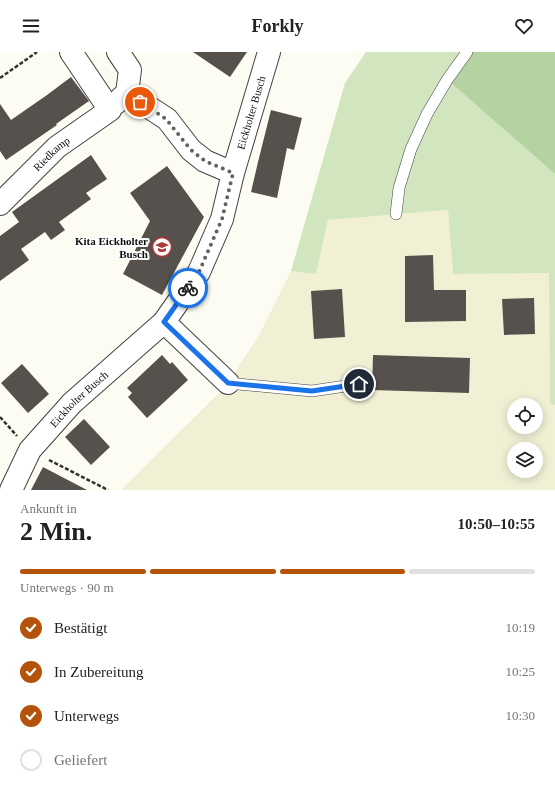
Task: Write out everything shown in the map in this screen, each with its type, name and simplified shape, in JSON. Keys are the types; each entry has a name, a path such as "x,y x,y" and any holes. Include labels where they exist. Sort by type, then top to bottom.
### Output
{"street":[{"path":"71,52 110,110"},
{"path":"118,52 130,70 127,94 166,119 191,150 205,161 233,173"},
{"name":"Eickholter Busch","path":"11,490 30,450 72,403 164,322 199,272 222,219 233,173 269,52"},
{"name":"Riedkamp","path":"0,204 57,147 110,110 127,94"},
{"path":"164,322 228,383"}],"lane":[{"path":"396,214 399,188 411,149 427,114 447,80 467,52"},
{"path":"228,383 312,391 359,384"}],"path":[{"path":"0,78 37,52"}],"green space":[{"path":"366,52 473,52 451,83 555,174 555,405 550,404 549,273 453,274 448,210 328,220 316,274 291,271 345,83"},
{"path":"473,52 555,52 555,174 451,83"},
{"path":"448,210 453,274 549,273 550,404 555,405 555,490 121,490 226,386 259,335 291,271 316,274 328,220"}],"building":[{"path":"193,52 247,52 230,77"},
{"path":"71,77 89,101 6,160 0,151 0,104 11,120"},
{"path":"271,110 302,118 294,150 287,148 277,198 251,192"},
{"path":"91,155 107,179 86,193 91,199 59,222 65,230 51,240 45,232 21,249 29,260 0,281 0,236 19,222 12,212"},
{"name":"Kita Eickholter Busch","path":"167,166 204,217 162,295 123,274 150,221 130,193"},
{"path":"433,255 434,290 466,290 466,321 405,322 405,256"},
{"path":"342,289 345,337 314,339 311,291"},
{"path":"534,298 535,334 504,335 502,299"},
{"path":"162,355 170,364 172,362 188,380 147,418 128,397 132,393 127,388"},
{"path":"373,355 470,358 469,393 372,390"},
{"path":"22,364 49,394 28,413 1,383"},
{"path":"84,419 110,447 91,465 65,437"},
{"path":"43,467 87,490 31,490"}],"way so far":[{"path":"140,102 166,119 191,150 205,161 233,173 222,219 199,272 188,288"}],"place":[{"name":"Kita Eickholter Busch","path":"162,247"}],"route":[{"path":"188,288 164,322 228,383 312,391 359,384"}]}
